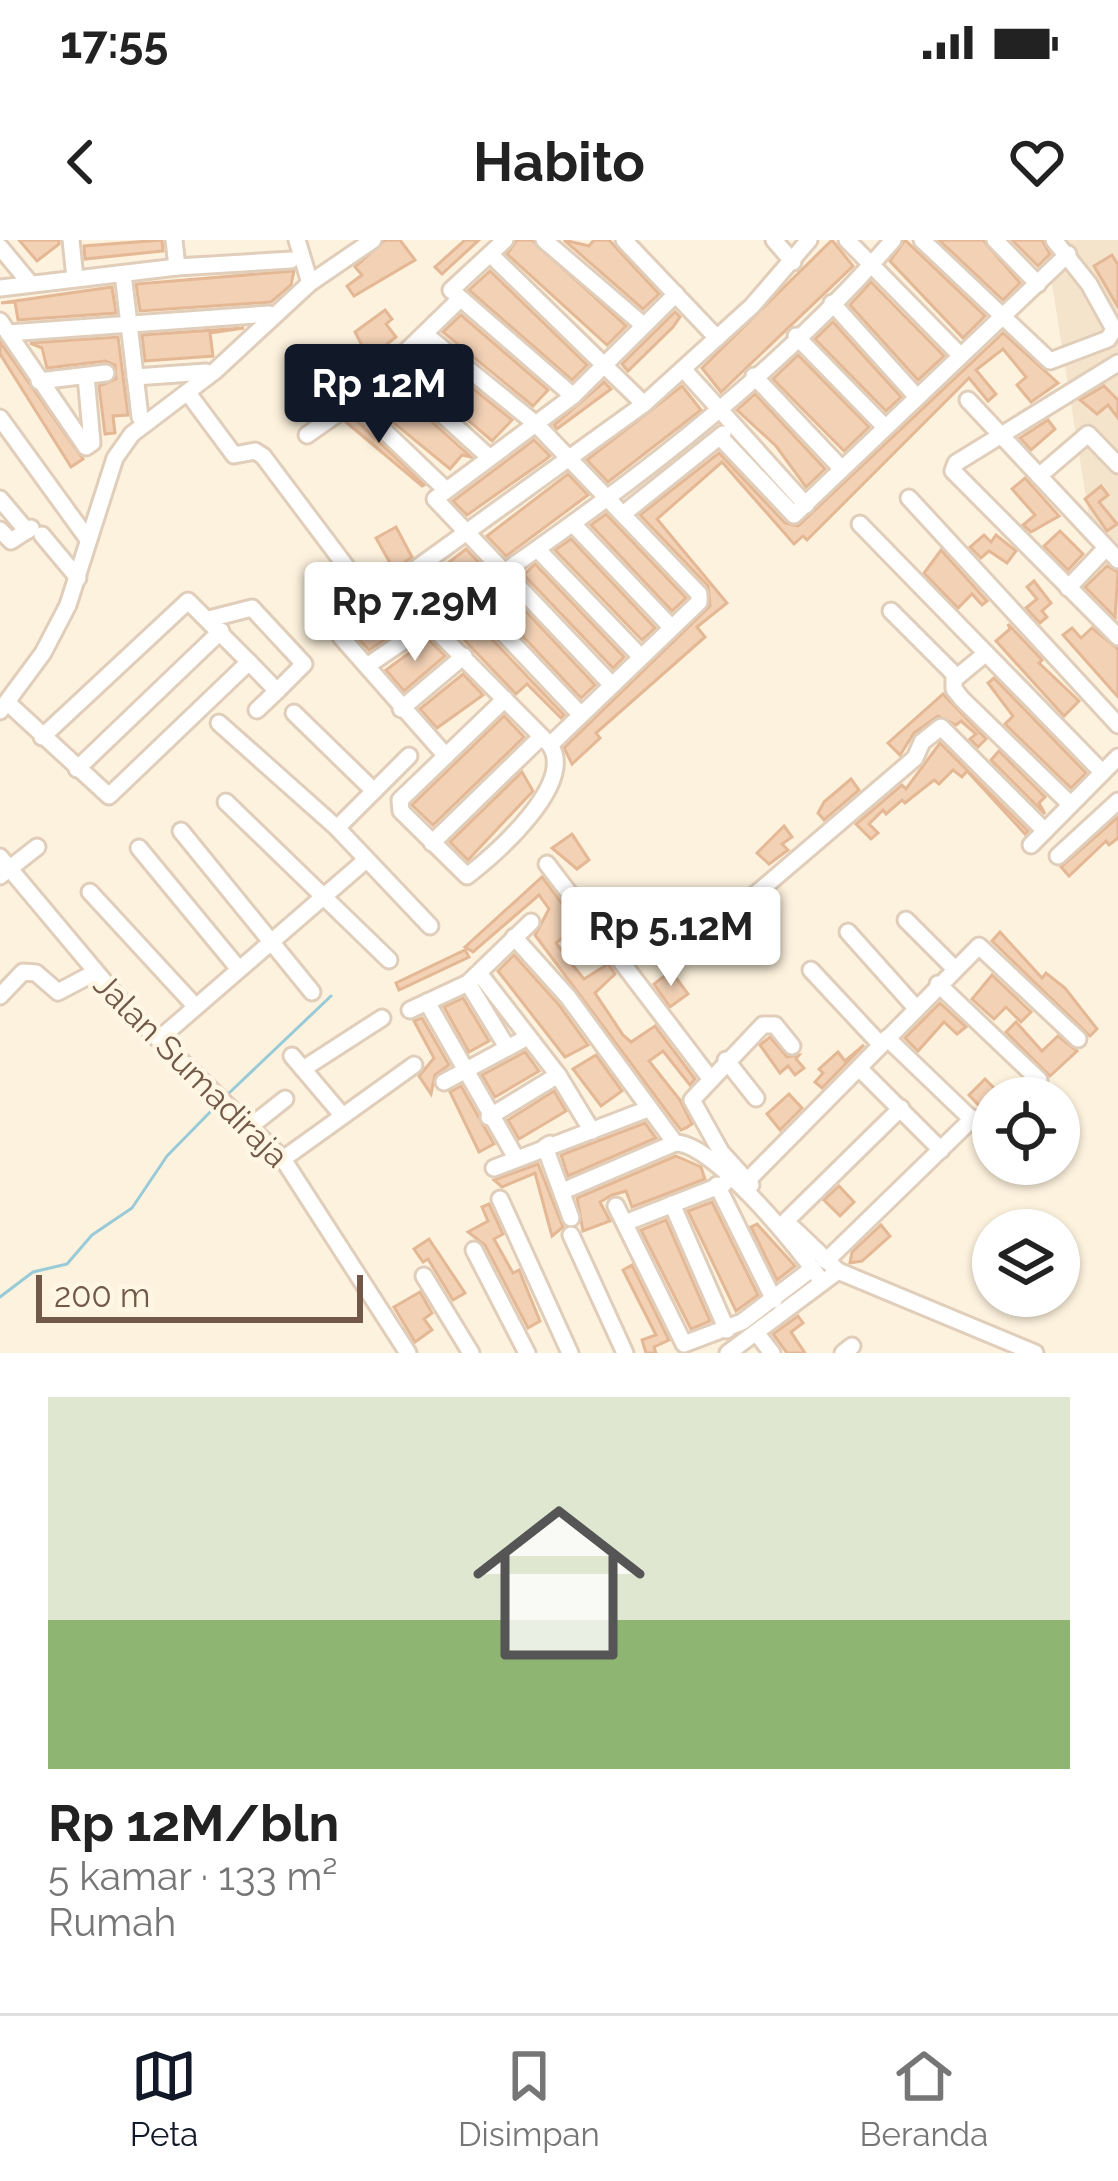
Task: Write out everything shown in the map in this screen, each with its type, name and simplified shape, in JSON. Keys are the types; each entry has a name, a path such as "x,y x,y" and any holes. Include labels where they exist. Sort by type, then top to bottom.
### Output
{"street":[{"path":"71,240 75,278"},
{"path":"174,240 177,267"},
{"path":"297,240 310,283"},
{"path":"248,662 113,794 105,795 4,707 43,653 78,578 115,458 132,434 188,393 310,283 373,240"},
{"path":"505,240 450,286 574,396"},
{"path":"544,240 642,325"},
{"path":"774,240 794,262"},
{"path":"446,756 401,709 338,631 338,625 644,404 794,262 809,240"},
{"path":"847,240 958,354"},
{"path":"367,666 609,502 722,410 893,240"},
{"path":"922,240 1050,361 1108,339 1113,325 1054,240"},
{"path":"995,240 1038,284"},
{"path":"631,242 717,338"},
{"path":"0,247 28,282"},
{"path":"490,254 644,404"},
{"path":"720,436 788,513 806,505 883,425 1068,254"},
{"path":"0,288 177,267 291,260"},
{"path":"123,274 140,417"},
{"path":"611,684 439,506 436,496 574,396 676,294"},
{"path":"307,435 354,402 460,299"},
{"path":"832,303 916,396"},
{"path":"4,327 269,314"},
{"path":"4,327 86,447 92,442 86,376"},
{"path":"427,335 536,424 699,594 699,602 580,714 433,843"},
{"path":"796,336 883,425"},
{"path":"391,368 489,457"},
{"path":"684,370 806,505"},
{"path":"1115,370 956,463 955,478 1118,637"},
{"path":"135,377 206,372"},
{"path":"39,381 106,373"},
{"path":"754,376 840,467"},
{"path":"188,393 234,455 255,451 263,456 372,601"},
{"path":"968,400 1112,554 1068,588"},
{"path":"354,402 444,488"},
{"path":"0,418 87,538"},
{"path":"622,514 735,424"},
{"path":"1040,476 1088,434 1118,465"},
{"path":"909,497 1118,725"},
{"path":"0,499 78,578"},
{"path":"860,524 1101,771"},
{"path":"575,526 671,627"},
{"path":"0,530 11,541 33,531"},
{"path":"539,551 640,656"},
{"path":"391,585 431,622 546,741 559,762 544,797 471,874 464,875 399,806 505,699"},
{"path":"469,597 580,714"},
{"path":"42,737 188,602 277,691"},
{"path":"77,769 215,625 252,608 304,660 257,710"},
{"path":"891,611 956,679"},
{"path":"985,654 956,679 954,689 1070,802"},
{"path":"401,709 464,656"},
{"path":"294,713 374,791"},
{"path":"219,723 337,828 430,926"},
{"path":"750,899 915,758 922,742 941,727 1046,831"},
{"path":"337,828 409,756"},
{"path":"1031,844 1118,757"},
{"path":"1058,856 1118,801"},
{"path":"226,802 388,960"},
{"path":"181,831 312,992"},
{"path":"3,867 37,847"},
{"path":"139,848 238,968"},
{"path":"159,1039 270,941 328,899 366,860"},
{"path":"547,864 709,1077"},
{"name":"Jalan Sumadiraja","path":"3,867 94,974 283,1159 408,1353"},
{"path":"90,892 196,1007"},
{"path":"906,920 955,969"},
{"path":"516,1158 418,1006 474,978 531,922"},
{"path":"848,932 916,1007"},
{"path":"514,937 568,997 674,1143"},
{"path":"625,1223 732,1183 859,1069 938,984 982,947 1078,1039"},
{"path":"811,970 883,1041 972,1116"},
{"path":"0,997 23,972 36,973 58,992 94,974"},
{"path":"474,978 558,1075 588,1125"},
{"path":"474,978 507,1048"},
{"path":"938,984 1036,1077"},
{"path":"342,1114 297,1062 382,1018"},
{"path":"774,1300 721,1152 692,1104 709,1077 768,1022 792,1046"},
{"path":"444,1082 526,1038"},
{"path":"725,1060 756,1098"},
{"path":"283,1159 414,1065"},
{"path":"859,1069 940,1150"},
{"path":"489,1118 558,1075"},
{"path":"251,1126 285,1099"},
{"path":"786,1221 901,1108"},
{"path":"494,1168 588,1125 648,1109"},
{"path":"728,1353 758,1335 972,1120"},
{"path":"563,1191 674,1143 694,1146 825,1270 1035,1353"},
{"path":"545,1148 563,1191 571,1227 625,1353"},
{"path":"732,1183 786,1221 825,1270"},
{"path":"500,1199 570,1353"},
{"path":"672,1204 727,1330"},
{"path":"616,1206 681,1342 689,1344 727,1330 825,1270"},
{"path":"474,1250 527,1353"},
{"path":"424,1276 470,1353"},
{"path":"758,1335 772,1353"}],"shaded area":[{"path":"1045,240 1118,240 1118,699"}],"building":[{"path":"19,240 59,240 59,244 37,261"},
{"path":"162,240 163,251 85,259 84,246"},
{"path":"385,240 400,240 415,260 354,296 347,286 362,275 355,267"},
{"path":"465,240 479,240 442,274 435,267"},
{"path":"517,240 532,240 626,326 607,345 507,254"},
{"path":"564,240 589,246 594,240 609,240 659,294 643,309"},
{"path":"832,240 853,266 721,392 702,368"},
{"path":"905,240 985,316 963,338 890,261"},
{"path":"939,240 983,240 1020,283 1003,300"},
{"path":"1012,240 1042,240 1050,254 1038,266"},
{"path":"1112,255 1118,265 1118,307 1094,266"},
{"path":"294,271 291,285 271,302 140,311 136,284"},
{"path":"490,271 587,365 572,380 469,290"},
{"path":"871,282 944,356 918,380 850,305"},
{"path":"112,287 116,313 18,320 15,302 1,303"},
{"path":"385,310 392,319 386,324 396,337 377,352 381,359 373,367 355,332"},
{"path":"675,312 680,317 673,327 628,371 622,364"},
{"path":"461,315 548,390 533,406 443,332"},
{"path":"833,322 901,397 886,411 815,339"},
{"path":"244,328 210,333 213,356 145,361 142,335"},
{"path":"1003,333 1058,383 1031,402 1017,385 1026,377 1003,349 976,370 996,394 988,401 969,378 807,540 803,536 794,544 722,462 657,519 727,603 697,627 705,637 596,733 600,738 572,764 564,748 710,606 708,586 640,515 719,453 785,523 798,526"},
{"path":"118,337 128,415 113,416 115,433 105,434 99,386 116,379 115,365 105,361 47,368 42,348 30,343"},
{"path":"0,342 83,459 71,467 0,354"},
{"path":"425,350 512,420 492,441 407,367"},
{"path":"798,355 869,427 844,451 773,379"},
{"path":"604,382 611,389 557,429 554,425"},
{"path":"390,384 471,457 462,455 450,469 389,419 372,402"},
{"path":"682,386 701,410 608,482 587,460"},
{"path":"1104,386 1118,400 1118,418 1108,405 1097,414 1080,400"},
{"path":"755,394 825,469 806,487 776,446 737,410"},
{"path":"353,417 424,485 346,422"},
{"path":"1048,420 1055,429 1031,450 1020,438"},
{"path":"534,440 550,456 467,515 453,501"},
{"path":"568,474 588,495 506,556 487,536"},
{"path":"1025,478 1059,516 1031,532 1023,525 1035,515 1012,489"},
{"path":"1101,486 1108,495 1099,502 1117,524 1107,531 1085,499"},
{"path":"606,514 686,598 672,611 591,525"},
{"path":"396,527 412,557 394,570 376,538"},
{"path":"1060,531 1083,554 1068,570 1044,546"},
{"path":"984,535 991,542 996,535 1016,551 1007,563 989,551 981,558 970,547"},
{"path":"571,539 655,628 642,640 555,550"},
{"path":"466,549 485,569 431,608 413,590"},
{"path":"941,550 987,601 982,605 972,594 958,608 924,573"},
{"path":"535,564 624,657 613,668 524,575"},
{"path":"1107,566 1118,572 1115,617 1085,587"},
{"path":"1034,581 1051,603 1042,611 1047,617 1040,623 1026,608 1037,599 1027,587"},
{"path":"503,587 595,685 581,698 487,598"},
{"path":"392,603 411,622 369,650 353,633"},
{"path":"468,614 564,715 561,718 527,684 516,694 450,625"},
{"path":"1008,624 1042,660 1039,663 1079,701 1064,716 996,641 1010,629"},
{"path":"1072,628 1081,638 1092,628 1118,649 1118,697 1063,635"},
{"path":"428,639 445,656 404,691 386,670"},
{"path":"463,674 483,695 437,728 420,709"},
{"path":"994,678 1086,773 1071,788 1005,724 1013,716 988,683"},
{"path":"943,694 986,739 978,747 970,739 976,734 961,721 956,725 938,716 914,733 900,755 888,743"},
{"path":"504,716 524,737 433,825 412,805"},
{"path":"940,743 1028,831 1025,834 967,771 962,777 953,770 939,784 934,780 905,803 902,800 886,814 883,810 869,824 878,833 871,839 856,824 902,785 906,789"},
{"path":"999,751 1045,797 1039,803 1045,814 991,760"},
{"path":"522,772 533,791 468,860 450,842"},
{"path":"851,779 859,790 824,820 818,813 824,802"},
{"path":"1118,817 1118,838 1109,845 1106,841 1069,876 1061,867"},
{"path":"784,826 792,837 782,844 788,850 769,864 757,853"},
{"path":"572,834 589,860 577,869 552,848"},
{"path":"542,877 578,925 556,943 571,963 584,979 608,964 615,974 595,993 623,1035 631,1042 655,1026 695,1079 690,1085 663,1051 649,1061 680,1100 692,1124 686,1128 681,1130 535,935 549,909 539,895 473,952 465,947"},
{"path":"1000,932 1042,978 1046,973 1065,988 1097,1029 1090,1036 992,941"},
{"path":"465,950 469,957 399,990 396,983"},
{"path":"514,955 588,1045 565,1057 498,971"},
{"path":"671,971 688,994 670,1007 654,984"},
{"path":"992,975 1031,1012 1021,1022 1006,1007 994,1019 972,999"},
{"path":"463,998 489,1041 469,1052 444,1007"},
{"path":"940,1003 966,1027 957,1034 944,1022 918,1051 905,1038"},
{"path":"422,1018 449,1065 435,1075 431,1094 419,1076 434,1058 414,1021"},
{"path":"1016,1022 1042,1051 1058,1036 1077,1051 1050,1076 1006,1032"},
{"path":"770,1037 787,1057 799,1055 796,1059 804,1068 795,1075 788,1066 780,1073 760,1045"},
{"path":"864,1045 822,1088 815,1082 823,1073 819,1069 838,1052 845,1061"},
{"path":"525,1052 539,1071 495,1097 482,1075"},
{"path":"596,1055 622,1091 601,1106 573,1069"},
{"path":"461,1086 494,1144 479,1152 450,1092"},
{"path":"554,1091 566,1111 519,1139 508,1120"},
{"path":"789,1094 802,1108 780,1130 767,1114"},
{"path":"645,1123 656,1138 568,1176 561,1155"},
{"path":"676,1156 701,1167 705,1179 632,1207 626,1191 612,1195 600,1202 610,1221 583,1231 577,1198"},
{"path":"538,1164 563,1227 552,1236 535,1173 502,1187 494,1180"},
{"path":"839,1186 854,1202 840,1216 824,1200"},
{"path":"712,1202 758,1295 736,1311 688,1211"},
{"path":"489,1204 503,1234 494,1239 513,1273 519,1270 540,1321 528,1328 485,1245 468,1232 488,1221 482,1207"},
{"path":"666,1220 710,1321 691,1329 641,1230"},
{"path":"757,1224 795,1266 777,1280 751,1227"},
{"path":"881,1225 890,1236 862,1261 850,1263 852,1252"},
{"path":"429,1239 465,1293 453,1300 428,1259 423,1262 414,1249"},
{"path":"632,1265 669,1340 654,1347 656,1353 646,1353 642,1340 656,1335 623,1270"},
{"path":"420,1292 432,1313 424,1319 432,1330 415,1342 394,1307"},
{"path":"798,1316 803,1323 791,1332 805,1353 787,1353 773,1334"}],"waterway":[{"path":"228,1094 331,996"},
{"path":"0,1297 33,1272 67,1264 92,1235 132,1208 167,1156 217,1105"}]}
